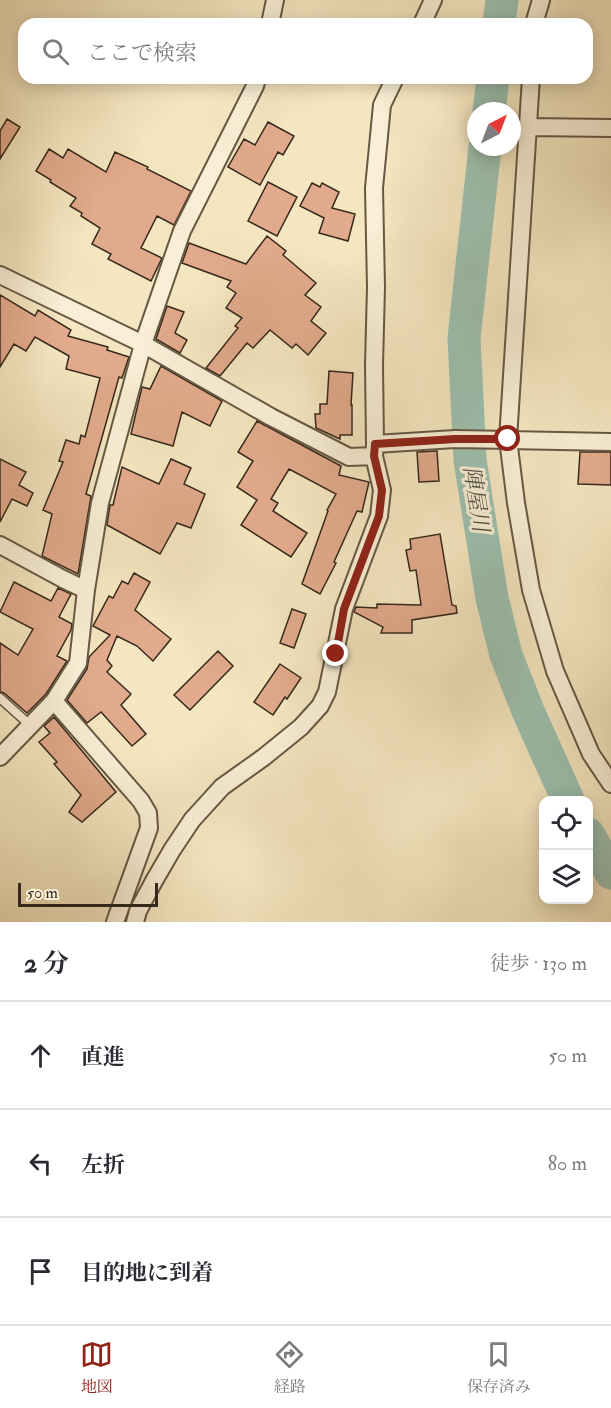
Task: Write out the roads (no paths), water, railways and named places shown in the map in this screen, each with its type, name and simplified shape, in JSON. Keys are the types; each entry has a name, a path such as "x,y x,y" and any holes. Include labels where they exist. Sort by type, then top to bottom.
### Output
{"street":[{"path":"271,18 275,0"},
{"path":"425,18 433,0"},
{"path":"536,18 541,0"},
{"path":"0,757 54,701 78,663 86,590 100,503 143,344 182,231 256,84"},
{"path":"135,922 138,911 154,881 192,820 222,787 301,727 320,706 327,692 344,609 379,516 382,490 375,450 374,188 382,105 392,84"},
{"path":"531,84 508,439 531,590 555,671 591,754 611,784"},
{"path":"528,127 611,128"},
{"path":"0,275 143,344 271,417 349,457 375,450 455,439 611,442"},
{"path":"0,545 86,590"},
{"path":"54,701 141,801 147,813 149,828 115,922"},
{"path":"591,754 611,754"}],"lane":[{"path":"0,698 31,726"}],"waterway":[{"name":"陣屋川","path":"500,18 502,0"},
{"name":"陣屋川","path":"490,102 492,84"},
{"name":"陣屋川","path":"484,156 464,338 470,460 492,598 506,655 566,796"},
{"name":"陣屋川","path":"593,842 611,873"}]}
